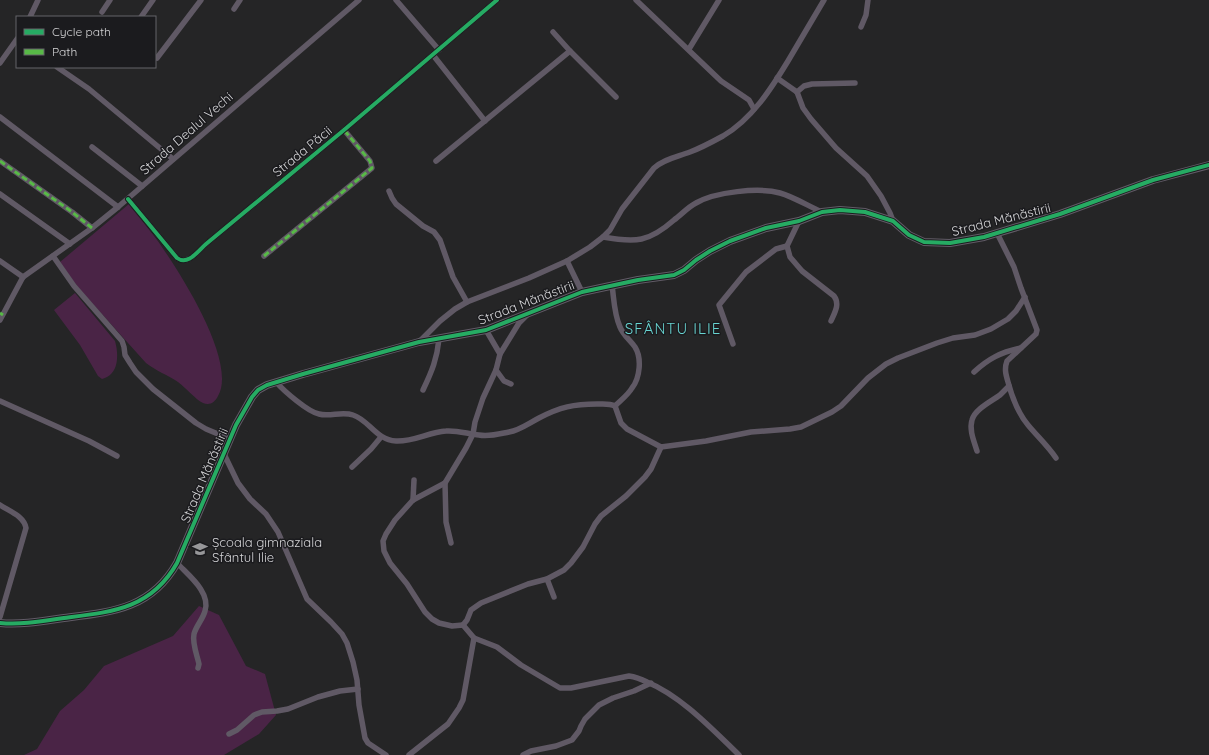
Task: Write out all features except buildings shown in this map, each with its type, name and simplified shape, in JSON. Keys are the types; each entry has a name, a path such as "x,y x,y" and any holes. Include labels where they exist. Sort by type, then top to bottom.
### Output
{"street":[{"path":"30,16 38,0"},
{"path":"102,12 110,0"},
{"path":"142,16 153,0"},
{"path":"157,58 201,0"},
{"path":"234,9 240,0"},
{"name":"Strada Dealul Vechi","path":"23,277 92,228 118,207 359,0"},
{"path":"396,0 438,50"},
{"name":"Strada Păcii","path":"128,198 177,258 181,261 185,261 344,130 497,0"},
{"path":"636,0 721,81 749,100 754,109"},
{"path":"689,49 720,0"},
{"path":"419,342 440,321 467,302 517,284 567,261 584,251 604,237 610,230 622,209 654,168 659,164 701,148 738,126 754,109 777,78 824,0"},
{"path":"861,27 866,15 868,0"},
{"path":"554,32 570,51 616,97"},
{"path":"0,63 16,40"},
{"path":"436,161 570,51"},
{"path":"433,55 486,121"},
{"path":"58,68 89,89 173,159"},
{"path":"777,78 797,92 804,86 812,84 856,83"},
{"name":"Strada Mănăstirii","path":"797,92 803,108 811,119 836,148 866,176 881,196 893,221"},
{"path":"749,100 760,101"},
{"path":"0,116 118,207"},
{"name":"Strada Păcii","path":"264,256 372,168 370,161 344,130"},
{"path":"92,147 142,186"},
{"path":"0,161 92,228"},
{"name":"Strada Mănăstirii","path":"0,623 36,622 100,613 126,606 145,598 155,591 165,582 177,563 236,425 252,397 258,390 266,385 419,342 486,330 582,292 638,280 674,275 684,270 710,251 730,241 766,228 799,221 822,212 840,210 858,211 893,221 909,235 924,242 950,243 997,233 1076,209 1166,176 1209,165"},
{"path":"604,237 628,241 639,240 663,230 695,203 707,198 724,194 765,190 790,197 822,212"},
{"path":"390,191 396,204 423,226 434,232 440,240 453,277 467,302"},
{"path":"0,194 70,244"},
{"path":"799,221 787,246 790,257 802,271 836,299 837,303 831,321"},
{"path":"997,233 1014,267 1037,330 1036,334 1007,361 1005,366 1009,386 1020,414 1052,451 1056,458"},
{"path":"733,344 719,305 746,272 776,249 787,246"},
{"path":"53,256 74,286 122,341 126,355 136,372 153,389 196,423 230,439"},
{"path":"567,261 582,292"},
{"path":"0,262 23,277 1,316"},
{"path":"612,285 618,323 626,338 635,347 639,356 636,382 615,406"},
{"path":"276,382 286,392 312,411 320,414 343,413 353,415 359,418 381,437 395,441 409,440 433,432 447,431 487,436 511,432 553,411 570,406 583,404 610,404 615,406 622,423 628,429 661,447 706,441 751,432 790,430 807,425 841,406 868,378 886,364 904,355 937,343 953,338 976,335 991,330 1016,311 1025,297"},
{"path":"451,542 446,522 445,484 473,434 475,422 483,398 496,370 500,354 519,323 529,314"},
{"path":"486,330 500,354"},
{"path":"423,390 434,368 439,339"},
{"path":"974,372 983,363 1008,351 1021,348"},
{"path":"496,370 504,381 511,384"},
{"path":"977,451 972,434 972,418 1009,386"},
{"path":"0,401 89,441 117,456"},
{"path":"352,467 381,437"},
{"path":"463,625 471,610 481,603 564,570 584,547 595,524 601,516 626,496 645,477 651,469 661,447"},
{"path":"224,454 238,483 250,499 266,514 278,532 307,599 342,634 347,643 353,662 365,738 368,743 386,755"},
{"path":"413,500 414,480"},
{"path":"445,484 413,500 395,520 383,541 384,551 390,563 407,584 419,604 432,620 446,625 463,625 474,638 497,647 521,665 560,688 571,688 629,676 651,684 668,692 683,704 739,755"},
{"path":"0,505 21,518 25,523 26,528 0,617"},
{"path":"177,563 202,591 206,601 206,609 195,632 194,638 199,664 198,668"},
{"path":"547,578 554,598"},
{"path":"409,755 448,724 459,708 463,700 474,638"},
{"path":"523,755 531,751 556,746 572,740 576,736 585,719 599,705 613,698 651,684"},
{"path":"229,734 237,730 254,715 262,712 283,710 318,697 340,691 358,689"}],"shaded area":[{"path":"129,204 157,240 178,272 191,293 213,339 220,361 222,381 218,396 214,402 210,404 200,401 178,382 146,363 83,293 60,262"},
{"path":"75,293 115,341 117,352 116,364 115,369 108,377 102,379 98,376 80,345 54,310"},
{"path":"199,606 219,615 246,666 265,674 276,715 259,734 224,755 24,755 37,749 60,711 84,690 104,666 173,636"}],"marked path":[{"path":"264,256 372,168 370,161 344,130"},
{"path":"0,161 92,228"}],"cycle path":[{"path":"128,199 177,258 185,260 193,257 206,244 344,130 497,0"},
{"path":"0,623 32,622 114,610 129,606 155,590 167,578 177,563 236,425 252,397 258,390 267,385 419,342 486,330 582,292 638,280 674,275 684,270 710,251 730,241 766,228 799,221 822,212 840,210 865,212 893,221 909,235 924,242 950,243 984,237 1060,214 1153,180 1209,165"}],"place":[{"name":"Școala gimnaziala Sfântul Ilie","path":"200,549"}],"district":[{"name":"SFÂNTU ILIE","path":"673,328"}]}
